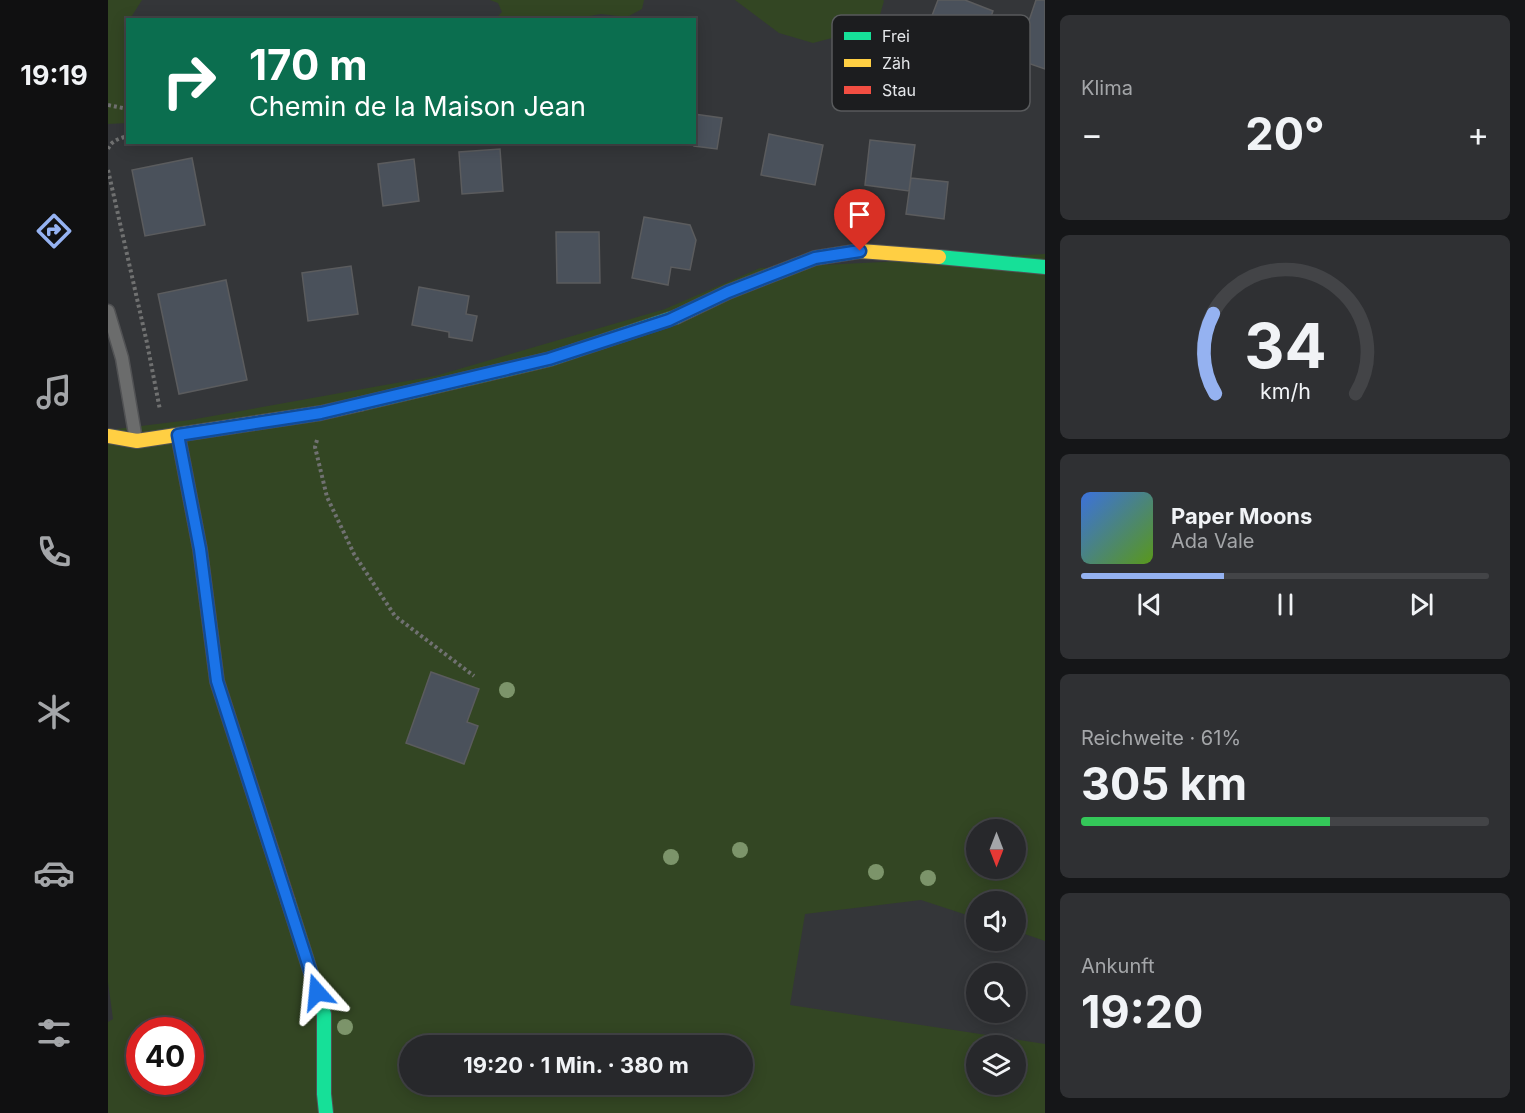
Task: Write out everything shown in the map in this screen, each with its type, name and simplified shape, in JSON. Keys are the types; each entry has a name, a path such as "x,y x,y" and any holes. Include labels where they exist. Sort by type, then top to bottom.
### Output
{"street":[{"path":"108,436 137,441 321,413 549,359 669,320 728,292 815,258 860,251 1045,267"},
{"path":"178,435 200,549 217,681 324,1014 326,1113"}],"lane":[{"path":"108,311 122,358 137,441"}],"path":[{"path":"108,105 126,109"},
{"path":"108,149 116,140 126,137"},
{"path":"108,170 161,412"},
{"path":"321,413 315,447 327,497 354,554 395,616 474,676"}],"green space":[{"path":"108,0 142,0 131,18 126,18 126,123 108,124"},
{"path":"490,0 644,0 642,9 627,17 601,14 578,18 496,18 502,12 498,3"},
{"path":"735,0 884,1 880,15 832,15 832,38 813,43 779,33"},
{"path":"1045,254 1045,941 1026,934 1026,891 966,891 966,915 921,900 805,914 790,1005 986,1035 966,1035 966,1095 1026,1095 1026,1041 1045,1044 1045,1113 108,1113 108,1022 113,1019 108,982 108,430 190,420 435,376 665,309 760,268"}],"building":[{"path":"938,0 965,0 993,11 992,15 932,15"},
{"path":"1036,0 1045,0 1045,69 1030,64 1030,18"},
{"path":"696,114 722,118 717,149 694,146 696,144"},
{"path":"769,134 823,145 815,185 761,175"},
{"path":"870,140 915,145 909,191 865,185"},
{"path":"500,149 503,191 462,194 459,152"},
{"path":"192,158 205,225 145,236 132,170"},
{"path":"414,159 419,201 383,206 378,164"},
{"path":"911,178 948,182 944,219 906,214"},
{"path":"644,217 690,225 696,240 690,270 671,267 668,285 632,278"},
{"path":"556,232 599,232 600,283 557,283"},
{"path":"351,266 358,314 308,321 302,273"},
{"path":"226,280 247,380 179,394 158,294"},
{"path":"419,287 469,296 466,314 477,316 472,341 449,337 449,332 412,325"},
{"path":"431,672 479,689 467,722 478,726 464,764 406,743"}],"traffic: fast":[{"path":"939,257 1045,267"},
{"path":"360,404 550,359 676,317"},
{"path":"288,901 324,1014 326,1113"}],"traffic: slow":[{"path":"676,317 728,292 815,258 860,251 939,257"},
{"path":"108,436 137,441 321,413 360,404"}],"traffic: jam":[{"path":"178,435 200,549 217,681 288,901"}],"route":[{"path":"317,992 217,681 200,549 178,435 321,413 549,359 669,320 728,292 815,258 860,251"}]}
